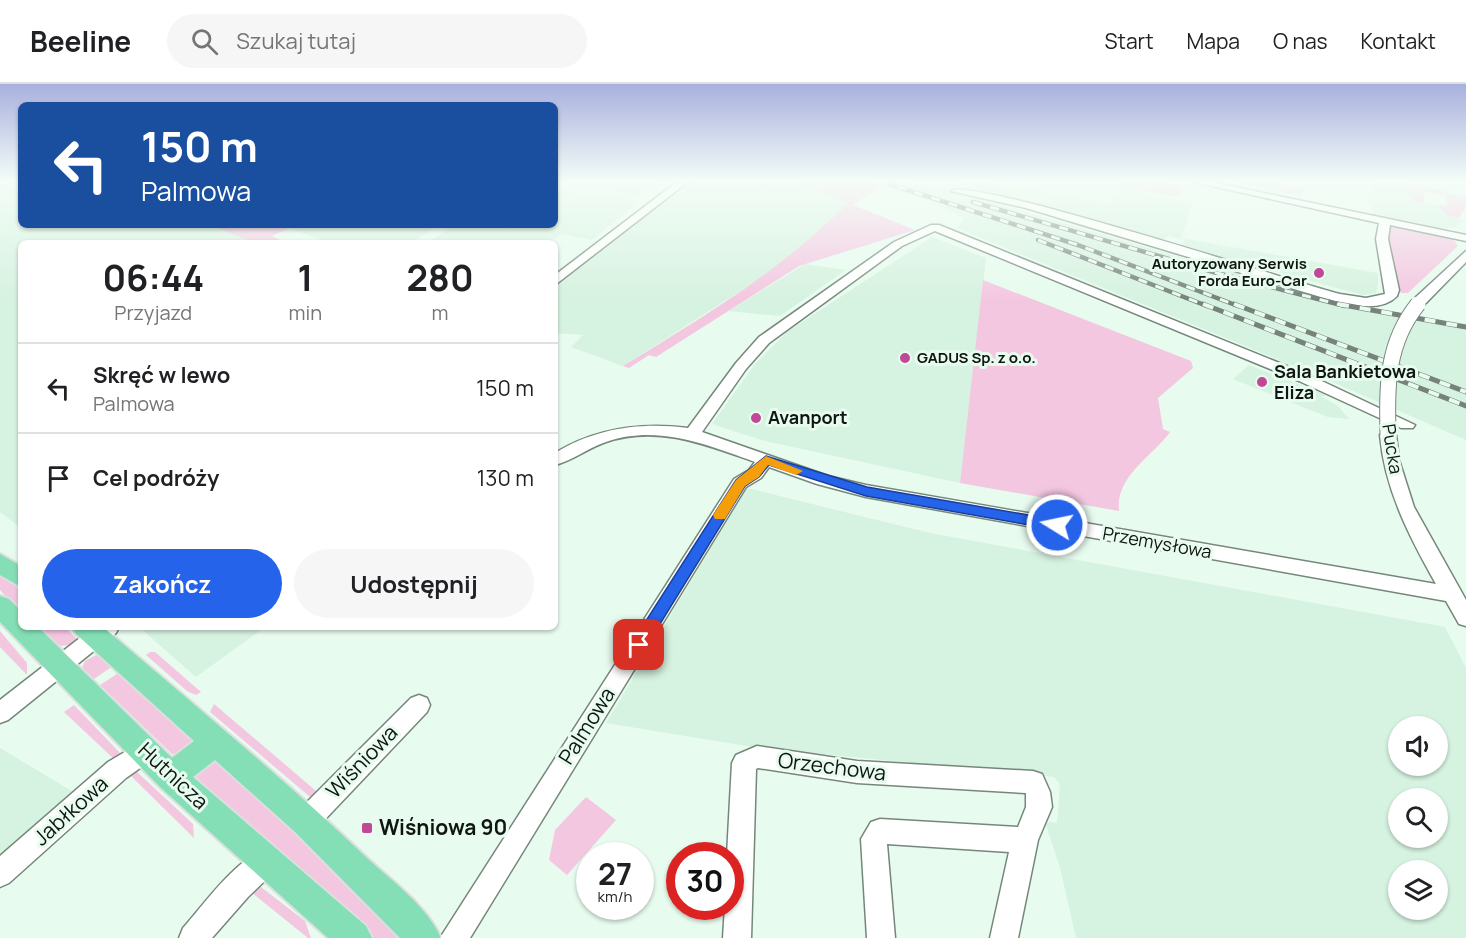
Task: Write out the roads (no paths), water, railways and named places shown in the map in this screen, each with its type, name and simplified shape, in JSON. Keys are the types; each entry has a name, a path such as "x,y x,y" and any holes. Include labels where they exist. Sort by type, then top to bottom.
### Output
{"main road":[{"path":"0,563 18,577"},
{"name":"Hutnicza","path":"0,606 18,625"},
{"name":"Hutnicza","path":"23,630 171,777 354,938"},
{"path":"97,630 306,821 423,938"},
{"path":"171,777 217,740"}],"street":[{"path":"558,279 632,221"},
{"path":"1080,221 1341,299 1370,301 1391,296 1393,290 1382,239 1385,221 1466,238"},
{"path":"692,434 741,366 764,340 897,244 934,227 1304,378 1407,425"},
{"name":"Pucka","path":"1466,255 1405,319 1396,338 1387,415 1389,453 1402,498 1451,594 1466,618"},
{"name":"Przemysłowa","path":"558,458 585,442 614,432 656,429 692,434 866,491 1451,594"},
{"name":"Palmowa","path":"454,938 740,483 754,474 766,460"},
{"path":"0,713 59,667 97,630"},
{"name":"Wiśniowa","path":"306,821 419,705"},
{"name":"Jabłkowa","path":"0,874 117,770 145,751"},
{"name":"Orzechowa","path":"737,938 742,779 744,763 757,757 888,775 1033,782 1038,792 1039,807 1025,840"},
{"path":"881,938 874,839 880,831 1025,840 1004,938"},
{"path":"193,938 238,887 267,861"}],"railway":[{"path":"1003,221 1078,245 1238,306"},
{"path":"1038,221 1217,273 1345,306"},
{"path":"1038,240 1207,306"},
{"path":"1203,304 1466,406"},
{"path":"1234,304 1466,392"},
{"path":"1338,304 1466,327"}],"place":[{"name":"Autoryzowany Serwis Forda Euro-Car","path":"1319,273"},
{"name":"GADUS Sp. z o.o.","path":"905,358"},
{"name":"Sala Bankietowa Eliza","path":"1262,382"},
{"name":"Avanport","path":"756,418"},
{"name":"Wiśniowa 90","path":"367,828"}]}
